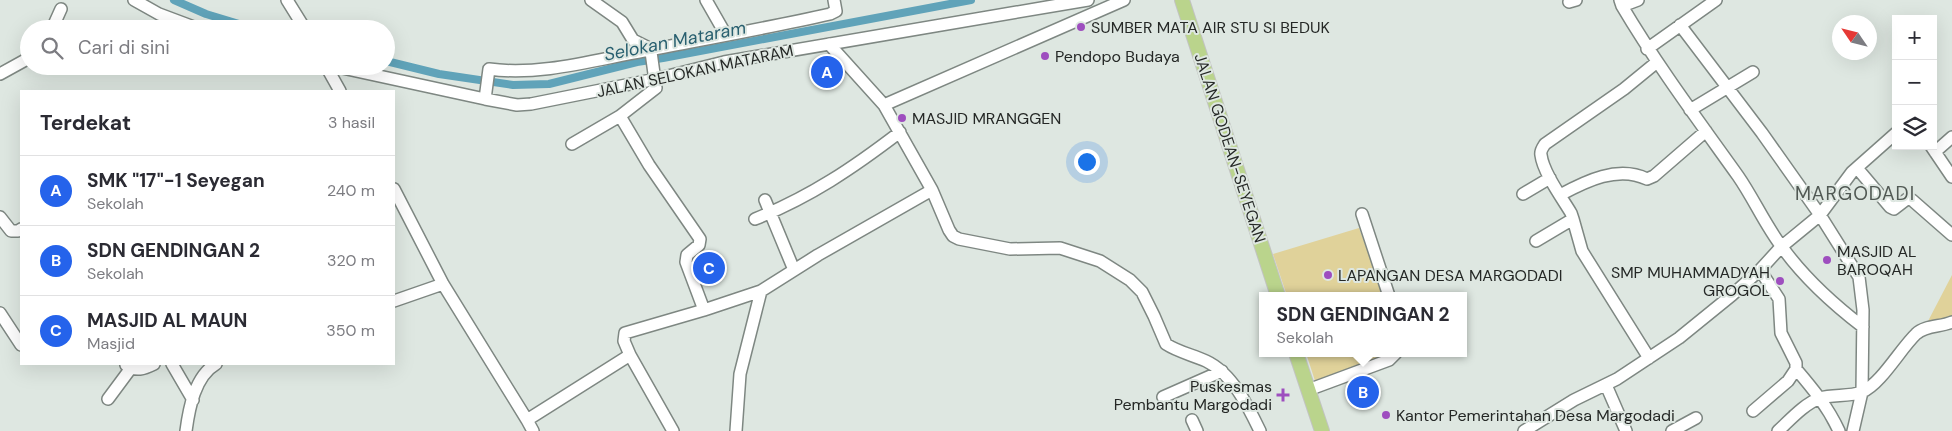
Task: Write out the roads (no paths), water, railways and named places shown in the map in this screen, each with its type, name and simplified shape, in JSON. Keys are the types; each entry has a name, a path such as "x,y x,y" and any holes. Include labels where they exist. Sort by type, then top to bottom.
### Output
{"main road":[{"name":"JALAN GODEAN-SEYEGAN","path":"1182,0 1277,292"},
{"path":"1297,357 1322,431"}],"street":[{"path":"134,0 159,14 175,20"},
{"path":"287,0 299,20"},
{"path":"572,144 620,116 655,91 657,86 650,51 633,40 622,22 591,0"},
{"path":"485,94 489,69 527,71 650,51 830,14 836,11 834,0"},
{"name":"JALAN SELOKAN MATARAM","path":"382,75 485,94 517,105 531,104 655,74 1088,0"},
{"path":"884,105 1124,0"},
{"path":"1638,0 1621,3 1656,62 1745,188 1781,246 1803,273 1832,303 1863,327"},
{"path":"1647,48 1716,0"},
{"path":"711,2 726,35"},
{"path":"56,20 61,9"},
{"path":"1680,26 1762,133 1820,214 1859,277 1863,327 1862,392 1853,431"},
{"path":"829,44 884,105 932,190 953,236 958,239 1010,249 1060,248 1100,261 1130,280 1142,292 1166,344 1206,361 1222,372 1244,401 1260,431"},
{"path":"1649,358 1582,251 1573,219 1550,178 1541,154 1546,144 1624,89 1656,62"},
{"path":"0,74 20,63"},
{"path":"1690,110 1753,72"},
{"path":"331,75 339,90"},
{"path":"620,116 663,185 700,239 699,245 687,255 686,262 704,310"},
{"path":"1560,195 1591,179 1615,174 1637,174 1648,179 1654,176 1706,131"},
{"path":"764,216 842,174 900,132"},
{"path":"1524,431 1574,400 1606,384 1679,338 1760,270 1781,246 1820,214 1852,174 1892,137"},
{"path":"1937,146 1952,137"},
{"path":"1934,150 1952,177"},
{"path":"1852,174 1890,207 1894,208 1907,199 1912,200 1952,235"},
{"path":"1523,194 1550,178"},
{"path":"673,431 630,355 624,340 625,333 761,291 932,190"},
{"path":"395,191 444,284 532,431"},
{"path":"765,200 764,216 794,270"},
{"path":"1362,214 1388,292"},
{"path":"0,217 11,231 20,230"},
{"path":"1536,241 1573,219"},
{"path":"1760,270 1779,299 1780,333 1796,364 1796,369 1830,412 1839,431"},
{"path":"395,301 444,284"},
{"path":"736,431 740,374 761,291"},
{"path":"0,313 20,343"},
{"path":"1778,431 1820,398 1862,392 1883,373 1916,334 1926,329 1944,326 1952,322"},
{"path":"527,420 630,355"},
{"path":"1308,390 1389,360 1392,357"},
{"path":"108,399 128,366 140,370 152,365"},
{"path":"173,365 193,400"},
{"path":"186,431 193,400 203,375 208,368 214,365"},
{"path":"1753,411 1788,381 1796,369"},
{"path":"1163,397 1222,372"},
{"path":"1606,384 1626,431"},
{"path":"1672,431 1696,418"},
{"path":"1192,420 1197,431"}],"waterway":[{"name":"Selokan Mataram","path":"174,0 226,20"},
{"name":"Selokan Mataram","path":"395,63 439,74 513,85 549,84 637,62 971,0"}],"place":[{"name":"SUMBER MATA AIR STU SI BEDUK","path":"1081,27"},
{"name":"Pendopo Budaya","path":"1045,56"},
{"name":"SMK \"17\"-1 Seyegan","path":"827,72"},
{"name":"MASJID MRANGGEN","path":"902,118"},
{"name":"MASJID AL BAROQAH","path":"1827,260"},
{"name":"MASJID AL MAUN","path":"709,268"},
{"name":"LAPANGAN DESA MARGODADI","path":"1328,275"},
{"name":"SMP MUHAMMADYAH GROGOL","path":"1780,281"},
{"name":"SDN GENDINGAN 2","path":"1363,392"},
{"name":"Puskesmas Pembantu Margodadi","path":"1283,395"},
{"name":"Kantor Pemerintahan Desa Margodadi","path":"1386,415"}],"district":[{"name":"MARGODADI","path":"1855,193"}]}
